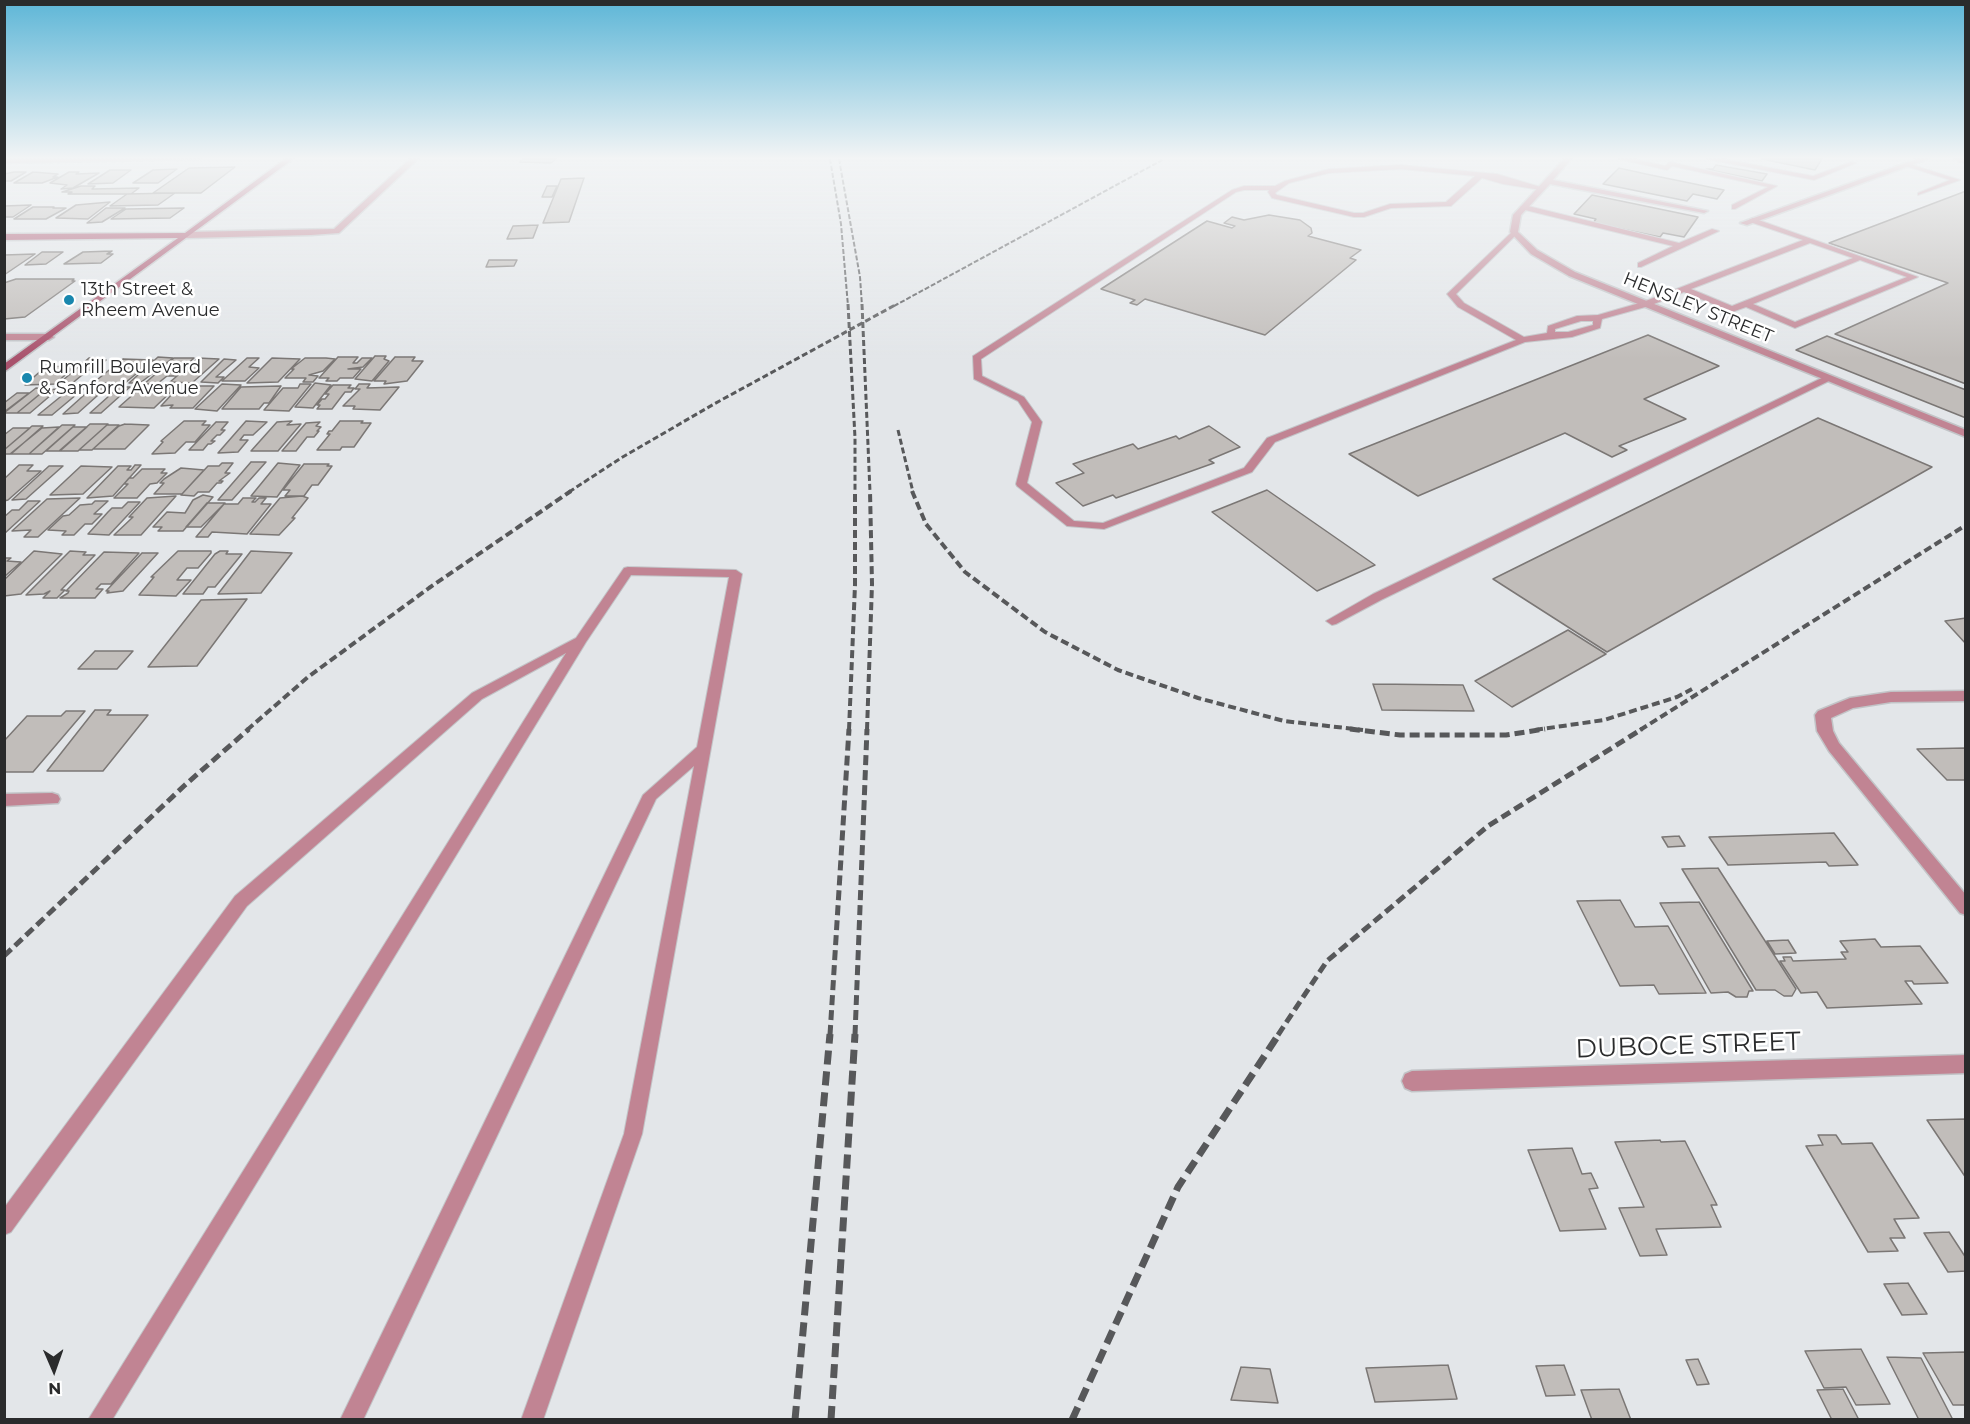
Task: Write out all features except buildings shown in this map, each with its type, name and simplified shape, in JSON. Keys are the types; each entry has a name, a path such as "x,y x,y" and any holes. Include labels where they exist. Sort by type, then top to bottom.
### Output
{"main road":[{"path":"4,369 200,225"},
{"path":"4,237 187,235"}],"street":[{"path":"187,235 310,234 336,231 342,225"},
{"path":"1514,232 1515,225"},
{"name":"HENSLEY STREET","path":"1514,232 1534,252 1572,274 1965,434"},
{"path":"4,337 49,337"},
{"path":"1965,696 1892,697 1850,703 1823,715 1825,730 1834,747 1965,908"},
{"path":"4,800 52,799"},
{"name":"DUBOCE STREET","path":"1412,1081 1965,1064"}],"lane":[{"path":"1181,225 976,358 977,377 1021,399 1037,422 1021,484 1071,525 1104,526 1248,470 1271,440 1523,340 1551,335 1551,328 1580,318 1598,318 1646,304 1810,240"},
{"path":"1581,225 1680,246"},
{"path":"1746,304 1795,325 1914,277 1763,225"},
{"path":"1641,265 1715,231"},
{"path":"1514,232 1451,294 1461,305 1523,340"},
{"path":"1684,289 1732,309 1859,258"},
{"path":"1332,621 1828,378"},
{"path":"99,1419 581,639 628,571 736,574 633,1134 532,1419"},
{"path":"4,1225 241,901 477,696 581,639"},
{"path":"351,1419 650,795 704,749"}],"railway":[{"path":"841,225 848,306"},
{"path":"851,225 860,277 862,306"},
{"path":"894,306 1042,225"},
{"path":"848,304 849,330"},
{"path":"862,304 863,323"},
{"path":"863,323 897,304"},
{"path":"849,330 863,323"},
{"path":"863,323 870,492"},
{"path":"569,492 621,458 714,404 849,330"},
{"path":"849,330 855,438 855,585 849,730"},
{"path":"898,430 913,492"},
{"path":"247,730 308,677 429,588 571,491"},
{"path":"867,730 872,584 870,491"},
{"path":"912,491 926,524 965,572 1045,632 1118,670 1198,698 1284,721 1363,730"},
{"path":"1640,730 1966,525"},
{"path":"1535,730 1604,720 1677,697 1692,689"},
{"path":"4,956 185,785 249,729"},
{"path":"830,1035 849,729"},
{"path":"855,1035 867,729"},
{"path":"1350,729 1400,735 1506,735 1545,729"},
{"path":"1278,1035 1327,961 1488,826 1642,729"},
{"path":"795,1420 830,1034"},
{"path":"831,1420 855,1034"},
{"path":"1072,1420 1178,1187 1279,1034"}],"place":[{"name":"13th Street & Rheem Avenue","path":"69,300"},
{"name":"Rumrill Boulevard & Sanford Avenue","path":"27,378"}]}
